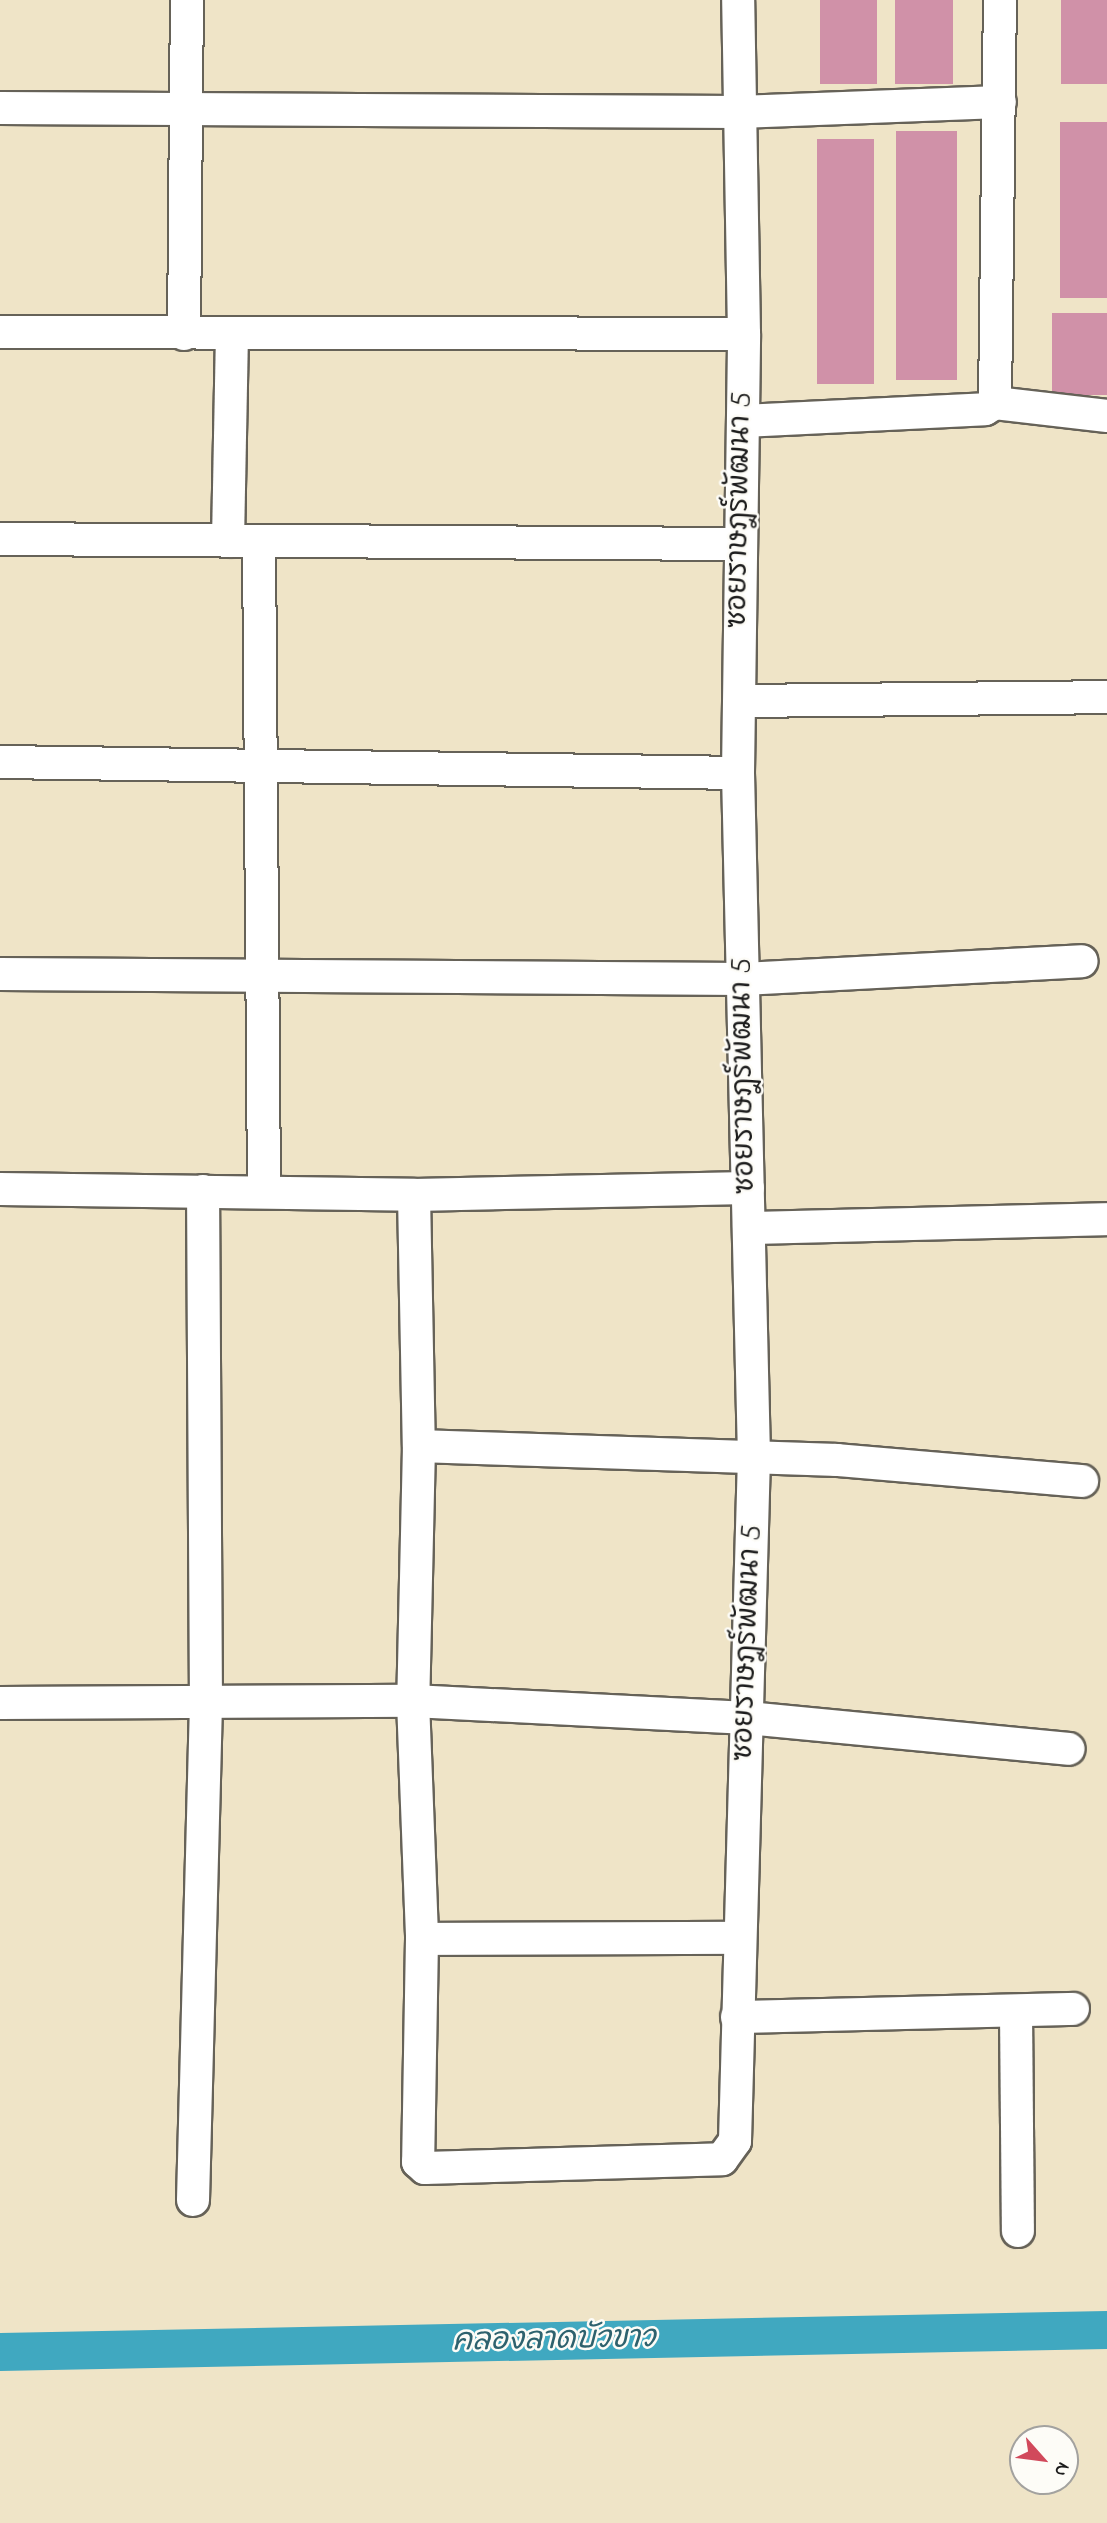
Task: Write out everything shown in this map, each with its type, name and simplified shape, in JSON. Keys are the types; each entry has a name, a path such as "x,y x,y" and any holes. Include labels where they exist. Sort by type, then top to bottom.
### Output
{"street":[{"path":"184,334 187,0"},
{"name":"ซอยราษฎร์พัฒนา 5","path":"422,1939 421,2166 722,2159 732,2152 737,2017 736,1938 748,1718 754,1457 737,773 740,701 738,544 744,334 738,0"},
{"path":"995,403 1000,0"},
{"path":"0,108 739,112 1000,102"},
{"path":"0,332 744,334"},
{"path":"232,334 243,541 263,768 264,1192"},
{"path":"743,421 985,409 995,403 1107,416"},
{"path":"0,539 738,544"},
{"path":"740,701 1107,697"},
{"path":"0,762 737,773"},
{"path":"0,974 743,979 1082,961"},
{"path":"0,1188 414,1195 748,1188"},
{"path":"193,2200 206,1705 203,1191"},
{"path":"414,1195 419,1446 413,1701 422,1939 736,1938"},
{"path":"749,1228 1107,1219"},
{"path":"419,1446 754,1457 1082,1481"},
{"path":"0,1703 206,1705 413,1701 748,1718 1069,1749"},
{"path":"737,2017 1073,2009"},
{"path":"1016,2011 1018,2231"}],"building":[{"path":"820,0 877,0 877,84 820,84"},
{"path":"895,0 953,0 953,84 895,84"},
{"path":"1061,0 1107,0 1107,84 1061,84"},
{"path":"1060,122 1107,122 1107,298 1060,298"},
{"path":"896,131 957,131 957,380 896,380"},
{"path":"817,139 874,139 874,384 817,384"},
{"path":"1052,313 1107,313 1107,395 1052,395"}],"waterway":[{"name":"คลองลาดบัวขาว","path":"0,2352 1107,2330"}]}
